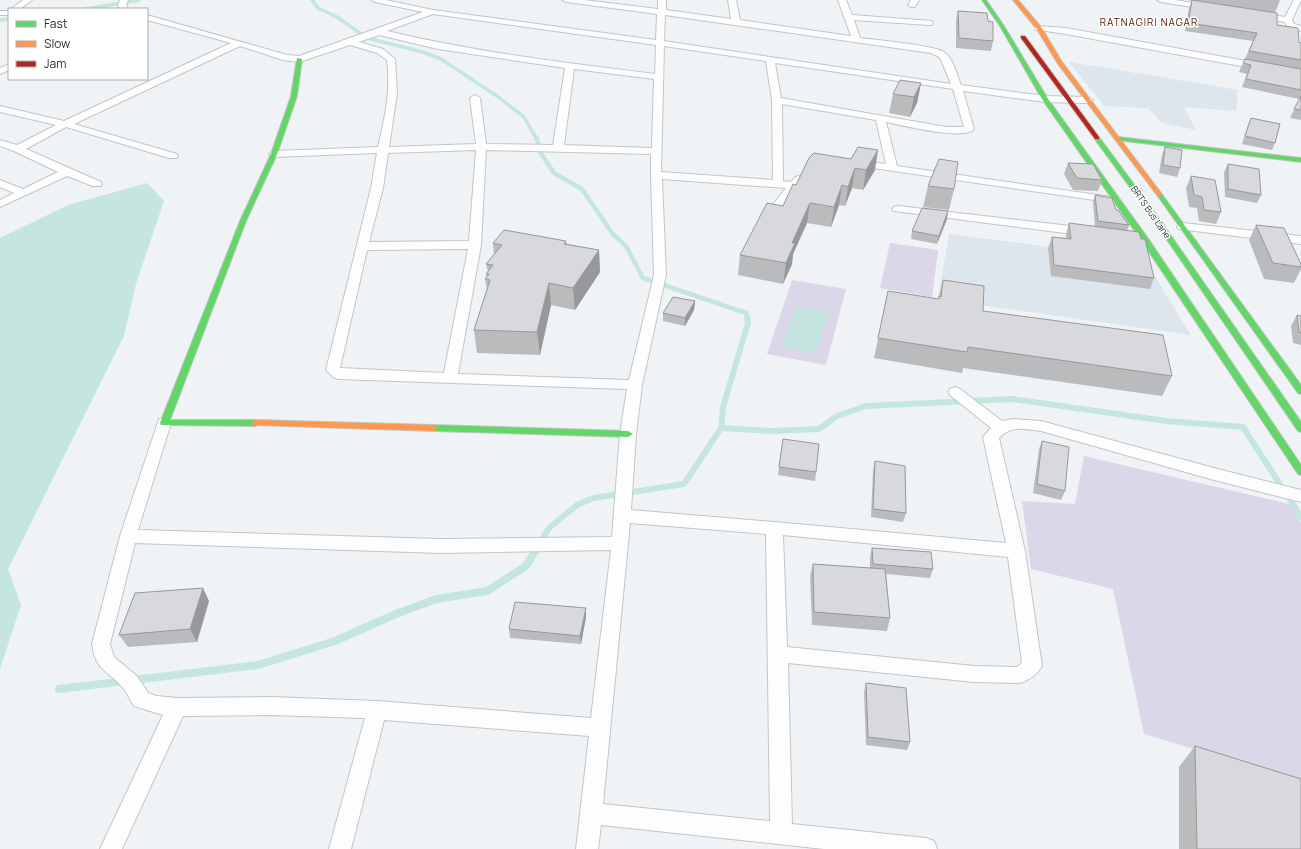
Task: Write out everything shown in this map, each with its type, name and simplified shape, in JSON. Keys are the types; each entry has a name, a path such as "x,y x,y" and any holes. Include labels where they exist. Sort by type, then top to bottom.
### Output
{"main road":[{"path":"984,0 1002,26 1045,99 1118,201 1301,472"},
{"path":"994,0 1008,19"},
{"path":"1015,0 1039,28 1060,63 1183,227 1193,243 1301,391"},
{"name":"BRTS Bus Lane","path":"1018,31 1067,100 1151,211 1301,429"},
{"path":"299,58 294,96 274,154 243,221 164,423 288,423 628,434"},
{"path":"1118,139 1301,160"},
{"path":"1124,148 1204,158"}],"street":[{"path":"16,8 28,0"},
{"path":"375,0 957,87 1045,99 1088,100"},
{"path":"566,0 736,22 921,49 938,53 945,61 957,87 970,126 967,130 946,130 777,100"},
{"path":"587,849 620,543 628,434 635,385 658,283 656,175 662,0"},
{"path":"732,0 736,22"},
{"path":"842,0 857,40"},
{"path":"1161,0 1180,1 1218,9"},
{"path":"1288,20 1298,0"},
{"path":"148,17 239,43 280,57 299,58 312,56 434,9"},
{"path":"1249,14 1288,20"},
{"path":"848,17 929,24"},
{"path":"1288,20 1291,26 1301,29"},
{"path":"1039,28 1066,31 1301,74"},
{"path":"377,32 438,46 570,66 660,77"},
{"path":"354,40 380,51 390,59 392,74 391,106 377,188 333,370 338,374 346,375 635,385"},
{"path":"18,149 65,124 239,43"},
{"path":"770,59 777,100 778,184"},
{"path":"553,148 570,66"},
{"path":"450,379 475,245 481,147 475,98"},
{"path":"0,109 65,124 173,156"},
{"path":"880,118 892,168"},
{"path":"0,143 18,149 97,184"},
{"path":"274,154 481,147 657,151"},
{"path":"847,161 1118,201"},
{"path":"770,216 793,185 806,171"},
{"path":"0,204 67,172"},
{"path":"656,175 793,185"},
{"path":"0,183 22,193"},
{"path":"898,209 1096,234"},
{"path":"1183,227 1301,240"},
{"path":"1127,238 1144,239"},
{"path":"362,246 475,245"},
{"path":"955,392 1000,427"},
{"path":"164,423 128,536 101,644 104,659 108,665 127,679 142,700 157,705 177,707 271,706 377,710 600,728"},
{"path":"778,654 974,674 1020,675 1032,666 1016,551 991,437 1000,427 1013,423 1041,426 1301,496"},
{"path":"623,510 774,528 1016,551"},
{"path":"774,528 781,833"},
{"path":"128,536 441,546 620,543"},
{"path":"111,849 177,707"},
{"path":"340,849 377,710"},
{"path":"591,813 926,849"}],"shaded area":[{"path":"1069,62 1238,90 1236,111 1184,107 1196,130 1162,123 1148,108 1104,106"},
{"path":"147,183 164,201 136,284 124,336 8,569 21,605 0,669 0,238 68,205"},
{"path":"949,234 1144,259 1191,335 938,299"},
{"path":"890,243 938,250 932,297 880,288"},
{"path":"792,280 846,289 826,365 767,354"},
{"path":"796,306 829,312 816,353 781,347"},
{"path":"1084,456 1289,504 1301,523 1301,781 1144,734 1113,589 1031,569 1022,501 1075,504"}],"building":[{"path":"1192,0 1277,13 1277,25 1298,28 1299,42 1301,43 1301,60 1249,51 1257,33 1188,23"},
{"path":"958,11 987,13 988,21 993,22 993,41 959,38"},
{"path":"1245,59 1301,69 1301,90 1246,79 1251,65 1243,63"},
{"path":"900,80 921,83 914,97 893,94"},
{"path":"1301,96 1301,110 1294,109"},
{"path":"1251,118 1280,124 1275,143 1245,136"},
{"path":"858,147 878,150 866,170 855,168 848,187 842,185 834,207 810,203 792,243 795,243 786,263 740,255 767,203 783,206 793,184 796,185 809,158 814,153 851,159"},
{"path":"1165,147 1182,150 1180,168 1163,165"},
{"path":"939,159 958,162 954,189 928,186"},
{"path":"1068,163 1093,164 1102,180 1077,178"},
{"path":"1228,164 1259,169 1261,195 1228,189"},
{"path":"1191,176 1215,180 1221,212 1204,210 1202,197 1194,195"},
{"path":"1095,195 1112,198 1116,210 1118,210 1129,225 1098,221"},
{"path":"922,208 948,211 939,236 912,231"},
{"path":"1069,223 1139,232 1141,239 1145,239 1154,278 1054,265 1052,237 1071,239"},
{"path":"1256,225 1284,228 1301,267 1273,263"},
{"path":"504,230 566,241 564,244 599,250 573,288 549,283 537,332 474,330 490,280 485,279 489,274 486,274 493,265 486,264 502,245 493,243"},
{"path":"943,280 984,286 983,311 1163,335 1172,376 968,347 967,352 878,338 888,291 939,299 939,296 941,297"},
{"path":"673,297 695,301 685,318 663,313"},
{"path":"1297,315 1301,316 1301,333 1299,332"},
{"path":"783,439 819,444 816,472 779,467"},
{"path":"1042,441 1069,447 1065,491 1037,484"},
{"path":"875,461 905,466 906,513 873,509"},
{"path":"872,548 931,552 933,569 873,564"},
{"path":"813,564 885,569 890,618 814,612"},
{"path":"203,588 190,629 119,635 135,593"},
{"path":"515,602 586,608 580,636 509,629"},
{"path":"866,683 906,688 910,742 868,737"},
{"path":"1195,746 1301,779 1301,849 1197,849"}],"waterway":[{"path":"91,8 140,0"},
{"path":"312,0 318,8 337,17 367,38 423,52 441,59 497,96 524,117 536,138"},
{"path":"0,20 8,19"},
{"path":"536,137 542,155 554,173 582,189 612,233 626,246 643,278 746,313 747,317"},
{"path":"721,428 723,407 748,323 747,316"},
{"path":"721,428 772,431 819,429 837,416 866,406 1013,399 1166,421 1243,427 1301,517"},
{"path":"536,549 549,528 577,505 593,498 684,484 721,428"},
{"path":"59,689 258,665 335,641 396,614 436,599 487,591 526,566 537,548"}],"traffic: fast":[{"path":"984,0 1002,26 1045,99 1144,239 1301,472"},
{"path":"256,423 164,423 243,221 274,154 294,96 299,59"},
{"path":"1097,138 1151,211 1301,429"},
{"path":"1118,139 1301,160"},
{"path":"1159,194 1301,391"},
{"path":"433,428 628,434"}],"traffic: slow":[{"path":"1015,0 1039,28 1060,63 1159,194"},
{"path":"256,423 433,428"}],"traffic: jam":[{"path":"1023,37 1097,138"}],"district":[{"name":"RATNAGIRI NAGAR","path":"1149,22"}]}
